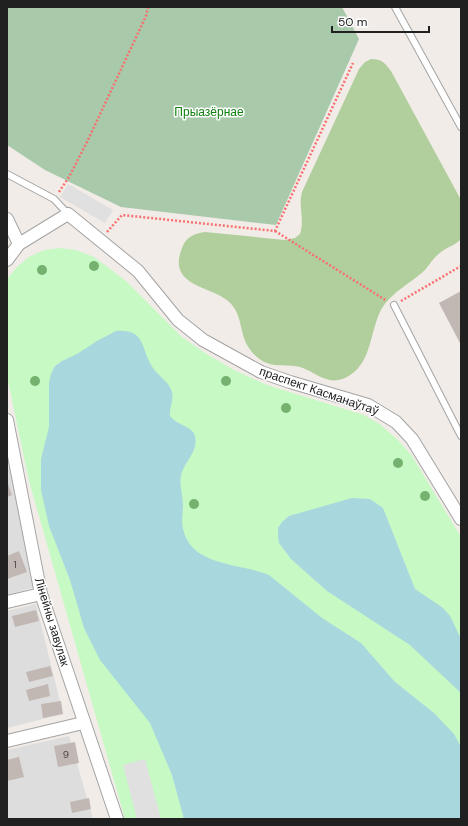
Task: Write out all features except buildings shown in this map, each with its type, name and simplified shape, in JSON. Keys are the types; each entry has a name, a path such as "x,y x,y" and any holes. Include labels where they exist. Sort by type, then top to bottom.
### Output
{"street":[{"name":"праспект Касманаўтаў","path":"68,214 138,271 178,320 203,340 261,372 368,405 396,422 412,439 461,519"},
{"path":"7,260 19,244 68,214"},
{"path":"7,219 19,244"},
{"name":"Лінейны завулак","path":"7,420 10,455 41,594 83,723 117,819"},
{"path":"7,602 41,594"},
{"path":"7,741 83,723"}],"lane":[{"path":"395,7 461,127"},
{"path":"7,174 54,199 68,214"},
{"path":"394,305 461,436"}],"path":[{"path":"54,199 69,177 88,140 146,16 148,7"},
{"path":"275,231 353,63"},
{"path":"100,240 122,215 275,231 394,305 461,266"}],"shaded area":[{"path":"68,184 113,210 105,223 60,197"},
{"path":"11,468 35,587 7,595 7,469"},
{"path":"36,604 63,714 7,728 7,611"},
{"path":"69,736 93,819 7,819 7,750"},
{"path":"145,759 161,819 137,819 123,765"}],"green space":[{"name":"Прыазёрнае","path":"7,7 342,7 359,39 276,225 121,207 45,170 7,145"},
{"path":"371,59 383,62 391,71 461,200 461,239 457,243 443,250 434,258 420,275 396,292 386,302 378,317 366,356 361,365 345,378 333,380 327,379 300,367 271,364 259,359 246,342 239,317 233,306 220,296 192,283 180,270 179,261 182,248 186,241 194,235 205,232 285,240 295,238 300,234 302,223 302,192 359,69 365,62"},
{"path":"60,248 76,250 94,257 126,281 182,337 205,353 234,370 267,385 364,415 381,425 398,440 412,456 461,537 461,819 125,819 29,481 7,376 7,279 17,267 29,257 44,250"}],"water":[{"path":"116,331 126,331 133,333 138,337 153,368 171,388 172,398 170,416 172,419 194,433 194,449 184,467 180,480 183,505 182,526 188,541 196,551 206,557 218,562 269,575 322,618 361,643 395,682 434,713 454,734 461,747 461,819 184,819 172,775 150,723 100,660 84,628 70,580 49,526 41,490 41,459 49,427 49,383 51,374 55,366 62,361"},
{"path":"352,498 370,499 383,508 415,589 443,608 450,616 461,639 461,693 410,645 327,591 291,559 279,543 278,528 289,516"}]}
